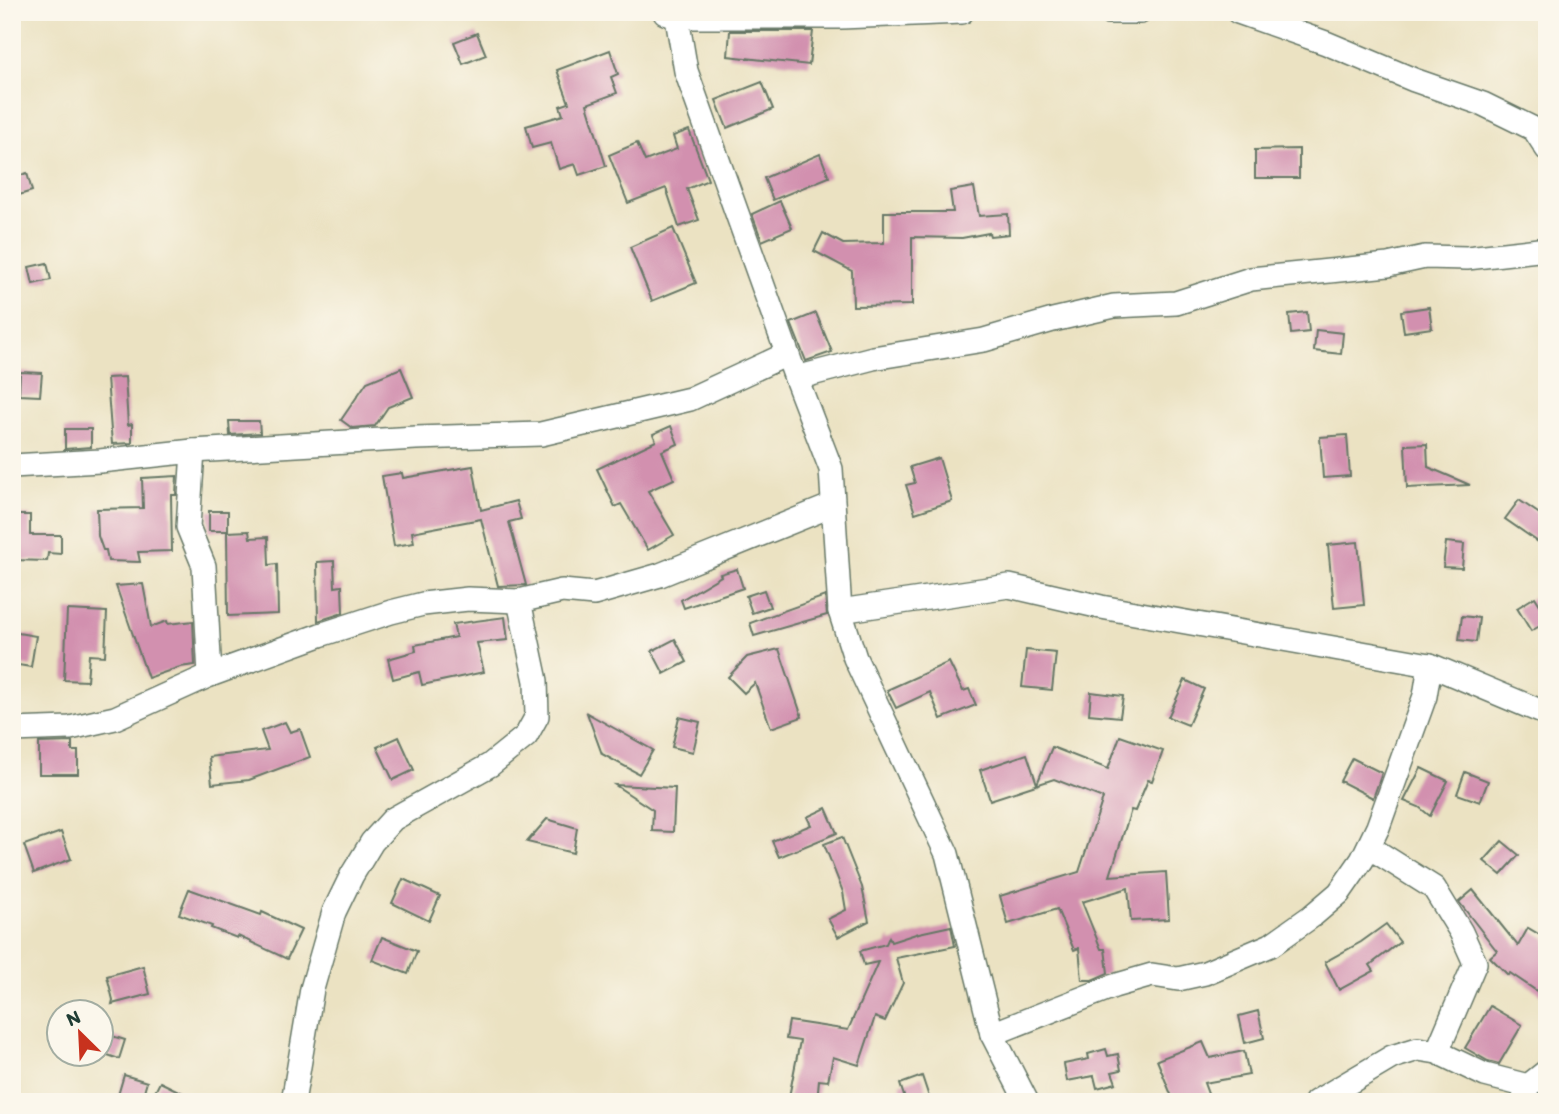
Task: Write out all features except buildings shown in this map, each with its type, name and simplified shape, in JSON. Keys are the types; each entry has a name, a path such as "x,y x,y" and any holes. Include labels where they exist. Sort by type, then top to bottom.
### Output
{"street":[{"path":"962,12 841,17 671,14 686,71 831,469 840,611 855,658 947,854 992,1034 1027,1102"},
{"path":"1108,12 1140,12"},
{"path":"1238,12 1483,104 1534,129 1547,149"},
{"path":"796,378 873,358 984,340 1114,306 1176,303 1251,279 1388,265 1425,257 1467,258 1547,249"},
{"path":"12,466 100,461 193,451 541,433 690,399 787,354"},
{"path":"193,451 188,527 204,566 211,675"},
{"path":"12,730 70,728 115,718 211,675 391,612 423,604 468,598 519,601 562,591 594,594 660,575 833,505"},
{"path":"840,611 1009,586 1101,607 1430,665 1547,714"},
{"path":"293,1102 313,989 334,912 372,842 393,819 490,765 526,736 537,716 536,681 519,601"},
{"path":"992,1034 1114,986 1152,975 1178,979 1205,973 1271,945 1312,916 1339,892 1369,847 1425,696 1430,665"},
{"path":"1369,847 1434,888 1461,932 1475,963 1437,1052"},
{"path":"1316,1102 1392,1057 1418,1049 1437,1052 1525,1094 1547,1071"}]}
